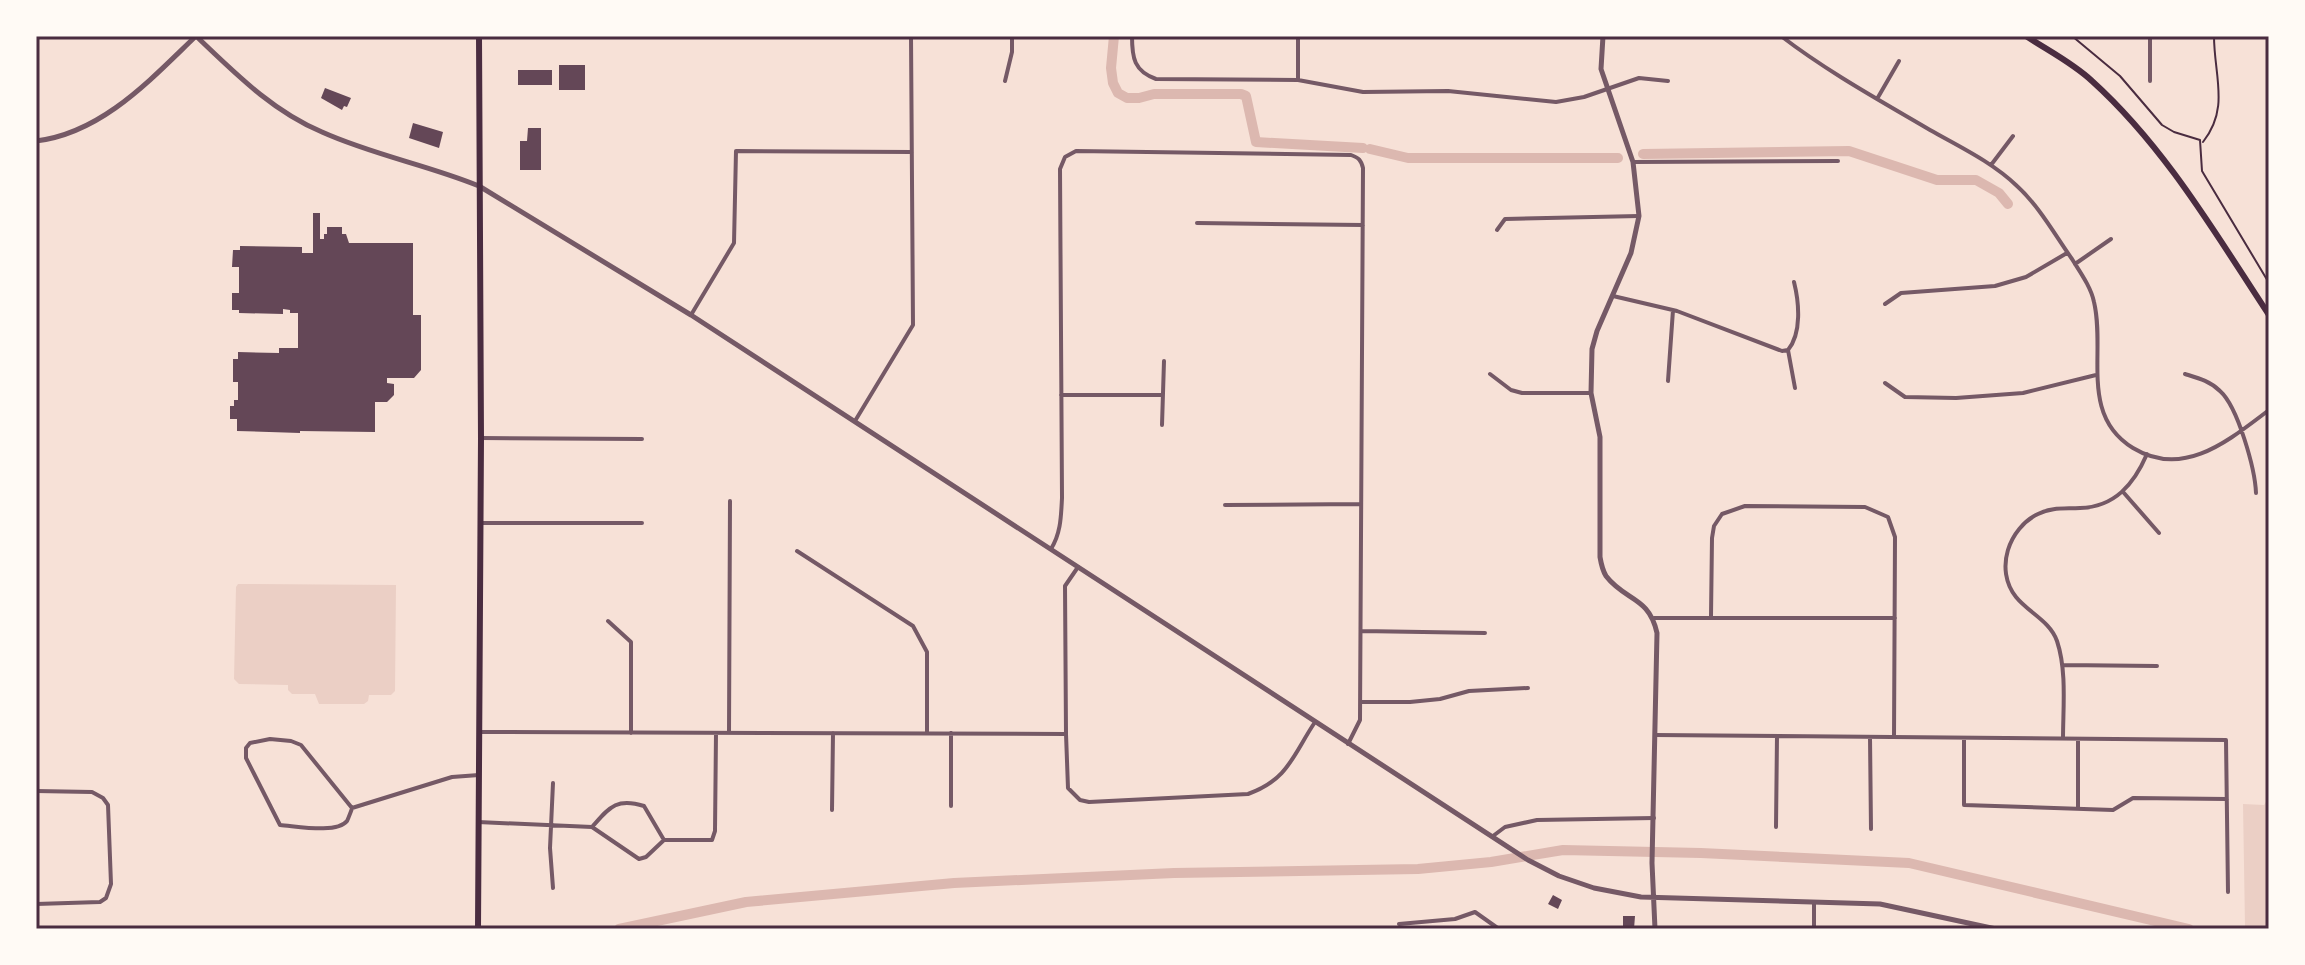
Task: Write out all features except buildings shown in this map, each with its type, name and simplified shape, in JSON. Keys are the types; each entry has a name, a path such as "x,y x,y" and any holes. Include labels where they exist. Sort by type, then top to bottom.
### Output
{"main road":[{"path":"478,929 481,438 479,36"},
{"path":"2026,36 2089,78 2138,125 2175,173 2269,315"}],"street":[{"path":"36,141 83,128 108,113 144,85 196,36 261,98 320,132 479,186 691,315 1348,744 1528,860 1559,876 1594,888 1654,899 1880,904 1996,929"},
{"path":"854,423 913,325 911,36"},
{"path":"1005,81 1012,52 1012,36"},
{"path":"1132,36 1132,57 1140,71 1156,79 1298,80 1363,92 1448,91 1534,101 1570,100 1639,78 1668,81"},
{"path":"1298,36 1298,80"},
{"path":"1603,36 1601,69 1633,162 1639,216 1631,253 1592,349 1591,393 1600,437 1600,557 1605,575 1641,602 1654,618 1657,633 1652,863 1655,929"},
{"path":"1781,36 1812,60 1991,165 2019,187 2075,264 2094,301 2097,317 2097,391 2110,425 2132,447 2166,459 2192,458 2217,448 2269,410"},
{"path":"2150,36 2150,81"},
{"path":"1877,99 1899,61"},
{"path":"1991,165 2013,136"},
{"path":"691,315 734,243 736,151 912,152"},
{"path":"1051,549 1061,523 1060,169 1065,157 1076,151 1351,155 1361,161 1360,720 1348,744"},
{"path":"1633,162 1838,161"},
{"path":"1497,230 1505,219 1639,216"},
{"path":"1197,223 1363,225"},
{"path":"2075,264 2111,239"},
{"path":"1885,304 1901,293 1995,286 2026,277 2067,253"},
{"path":"1794,282 1798,299 1795,338 1788,350 1795,388"},
{"path":"1613,296 1673,310 1775,350 1788,350"},
{"path":"1668,381 1673,310"},
{"path":"1162,425 1164,361"},
{"path":"1490,374 1511,390 1522,393 1591,393"},
{"path":"2185,374 2210,383 2230,402 2256,474 2256,493"},
{"path":"1885,383 1905,397 1956,398 2023,393 2096,375"},
{"path":"1061,395 1163,395"},
{"path":"481,438 642,439"},
{"path":"2063,739 2063,665 2057,638 2041,617 2016,597 2010,584 2006,555 2022,524 2040,513 2104,503 2124,493 2147,454"},
{"path":"2124,493 2159,533"},
{"path":"729,733 730,501"},
{"path":"1225,505 1361,504"},
{"path":"1711,616 1712,538 1714,526 1722,514 1745,506 1865,507 1888,517 1895,537 1894,737"},
{"path":"480,523 642,523"},
{"path":"797,551 913,626 927,652 927,733"},
{"path":"1078,567 1065,586 1066,734 1068,788 1072,795 1089,802 1248,794 1266,787 1283,774 1315,722"},
{"path":"1654,618 1895,618"},
{"path":"608,621 631,642 631,733"},
{"path":"1361,631 1485,633"},
{"path":"2063,665 2157,666"},
{"path":"1360,702 1410,702 1440,699 1469,691 1528,688"},
{"path":"478,732 1066,734"},
{"path":"478,822 592,827 639,859 646,857 664,840 712,840 715,831 716,733"},
{"path":"832,810 833,733"},
{"path":"951,733 951,806"},
{"path":"1655,735 2226,740 2228,892"},
{"path":"1776,827 1777,736"},
{"path":"1870,737 1871,829"},
{"path":"1964,738 1964,805 2113,810 2133,798 2227,799"},
{"path":"2078,739 2078,808"},
{"path":"257,740 291,741 301,745 352,808 348,820 339,827 280,825 246,758 246,748 257,740"},
{"path":"352,808 452,777 479,775"},
{"path":"553,783 550,848 553,888"},
{"path":"36,791 92,792 103,798 108,805 111,884 106,898 91,903 36,904"},
{"path":"592,827 609,808 629,801 644,806 664,840"},
{"path":"1493,836 1505,827 1528,821 1654,818"},
{"path":"1814,903 1814,929"},
{"path":"1399,924 1455,919 1475,912 1499,929"}],"path":[{"path":"2072,36 2120,76 2162,125 2197,138 2202,143"},
{"path":"2214,36 2220,109 2216,123 2202,143 2202,171 2269,283"}],"shaded area":[{"path":"238,584 396,585 395,691 391,695 369,695 364,704 319,704 315,694 292,694 288,685 239,684 234,679"},
{"path":"2269,797 2269,929 2245,926 2243,804 2264,805"}],"waterway":[{"path":"1114,36 1113,83 1118,93 1127,98 1154,94 1241,94 1246,96 1256,142 1363,148"},
{"path":"1370,149 1408,158 1618,158"},
{"path":"1643,154 1849,151 1937,180 1976,180 1999,193 2008,204"},
{"path":"619,929 746,902 954,883 1174,873 1418,869 1491,862 1563,850 1909,863 2189,929"}]}
